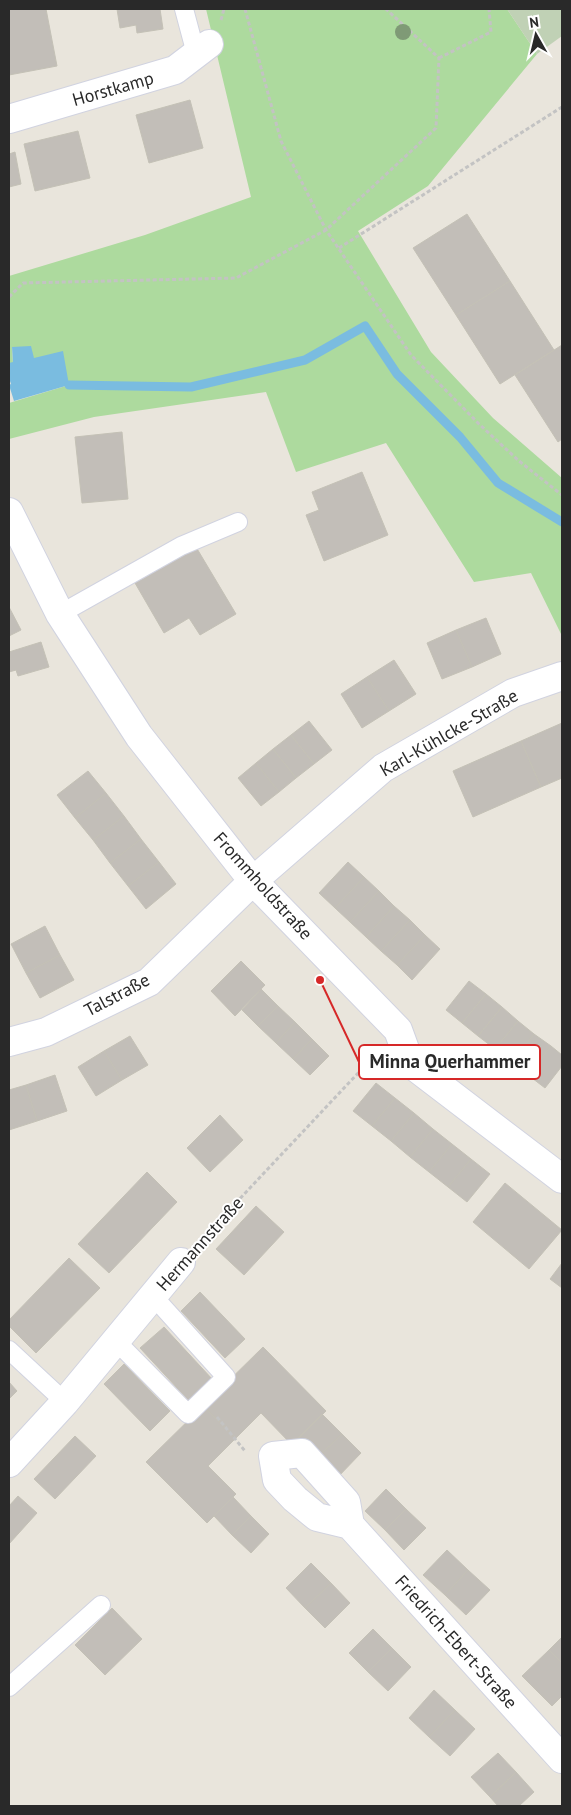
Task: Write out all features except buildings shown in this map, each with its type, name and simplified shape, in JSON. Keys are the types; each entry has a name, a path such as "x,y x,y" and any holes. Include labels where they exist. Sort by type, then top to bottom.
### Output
{"street":[{"name":"Horstkamp","path":"9,119 175,70 202,49"},
{"name":"Frommholdstraße","path":"9,512 60,614 139,736 253,881 398,1030 410,1063 562,1179"},
{"name":"Karl-Kühlcke-Straße","path":"253,881 383,768 513,693 562,676"},
{"name":"Talstraße","path":"9,1042 46,1032 148,982 253,881"},
{"name":"Hermannstraße","path":"9,1464 65,1402 181,1262"},
{"path":"302,1454 346,1502 350,1525 317,1517 295,1499 277,1480 273,1456 302,1454"},
{"name":"Friedrich-Ebert-Straße","path":"350,1525 562,1759"}],"lane":[{"path":"184,9 202,49"},
{"path":"60,614 181,546 238,522"},
{"path":"116,1341 188,1414 226,1377 153,1296"},
{"path":"9,1350 65,1402"},
{"path":"9,1687 101,1605"}],"path":[{"path":"245,9 280,141 326,230 412,355 479,424 562,495"},
{"path":"9,297 23,284 236,278 326,230 436,128 439,58 386,9"},
{"path":"439,58 491,32 488,9"},
{"path":"338,248 562,107"},
{"name":"Hermannstraße","path":"181,1262 398,1030"},
{"path":"203,1399 259,1469 273,1456"}],"green space":[{"path":"206,9 507,9 537,54 428,186 358,231 431,352 493,418 562,478 562,636 531,573 474,582 386,443 296,472 266,392 94,417 9,439 9,403 69,385 34,358 12,347 13,363 9,363 9,276 145,235 251,197"},
{"path":"507,9 562,9 562,36 537,54"}],"water":[{"path":"31,346 34,358 63,351 69,385 14,401 9,385 11,384 9,363 13,362 12,347"}],"waterway":[{"path":"69,385 191,387 305,360 365,326 397,374 460,437 498,483 562,522"}],"place":[{"name":"Minna Querhammer","path":"320,980"}]}
